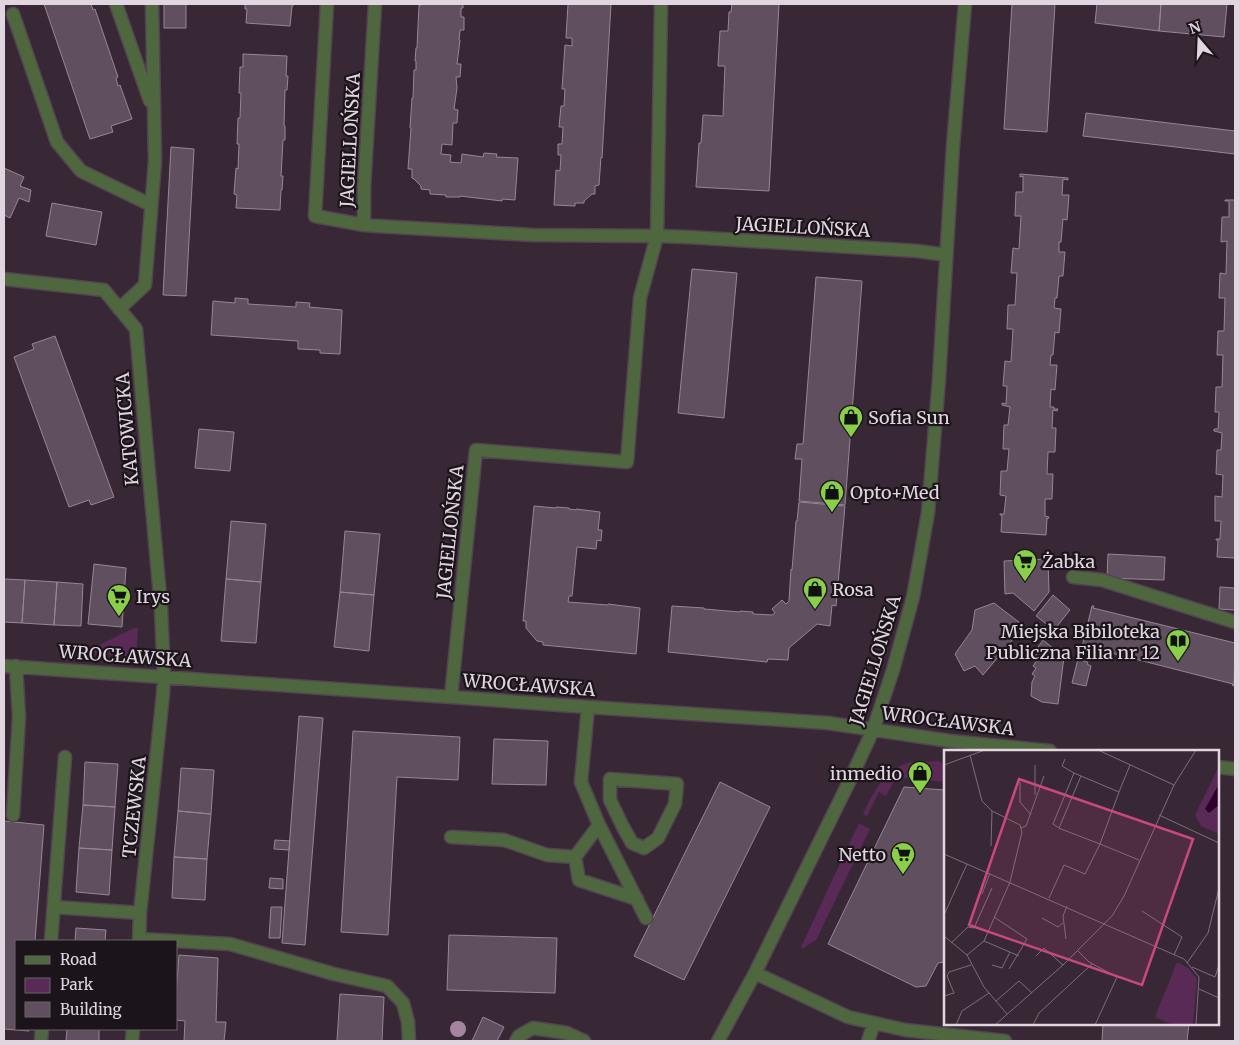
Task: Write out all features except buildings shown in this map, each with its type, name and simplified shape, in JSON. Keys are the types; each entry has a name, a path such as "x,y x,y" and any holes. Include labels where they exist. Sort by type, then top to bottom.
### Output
{"street":[{"path":"116,4 154,112"},
{"path":"119,309 145,285 155,161 152,4"},
{"path":"327,4 315,216 364,225"},
{"name":"JAGIELLOŃSKA","path":"375,4 364,188 364,225 532,234 688,237 918,251 946,255"},
{"name":"JAGIELLOŃSKA","path":"451,697 476,450 627,462 640,298 657,236 661,4"},
{"name":"JAGIELLOŃSKA","path":"718,1041 755,973 873,730 893,670 913,597 928,513 939,379 953,146 965,4"},
{"path":"13,14 57,142 80,171 151,205"},
{"name":"KATOWICKA","path":"4,278 104,290 136,329 161,608 164,676"},
{"path":"1073,577 1102,580 1235,622"},
{"path":"10,666 19,717 13,815"},
{"name":"WROCŁAWSKA","path":"10,666 828,723 950,741 1040,750"},
{"name":"TCZEWSKA","path":"139,940 140,913 164,676"},
{"path":"588,707 581,782 602,831 646,918"},
{"path":"51,940 65,757"},
{"path":"1219,768 1235,769"},
{"path":"610,779 677,784 675,804 658,838 644,848 632,843 623,827 610,800 610,779"},
{"path":"451,837 504,840 547,855 575,857 602,831 623,827"},
{"path":"575,857 579,880 637,899"},
{"path":"54,907 140,913"},
{"path":"178,942 230,944 334,974 387,986 402,1003 408,1022 409,1041"},
{"path":"755,973 848,1017 905,1030 1005,1041"},
{"path":"868,1041 874,1023"},
{"path":"516,1041 519,1036 532,1028 567,1033 584,1041"}],"green space":[{"path":"134,628 138,628 136,657 86,653 87,651"},
{"path":"937,761 944,763 944,782 896,777 886,796 879,792 867,816 863,814 876,789 888,774 903,764"},
{"path":"859,823 870,829 816,940 802,949 801,947"}],"place":[{"name":"Sofia Sun","path":"851,438"},
{"name":"Opto+Med","path":"832,513"},
{"name":"Żabka","path":"1025,582"},
{"name":"Rosa","path":"815,610"},
{"name":"Irys","path":"119,617"},
{"name":"Miejska Bibiloteka Publiczna Filia nr 12","path":"1178,662"},
{"name":"inmedio","path":"920,794"},
{"name":"Netto","path":"903,875"}]}
